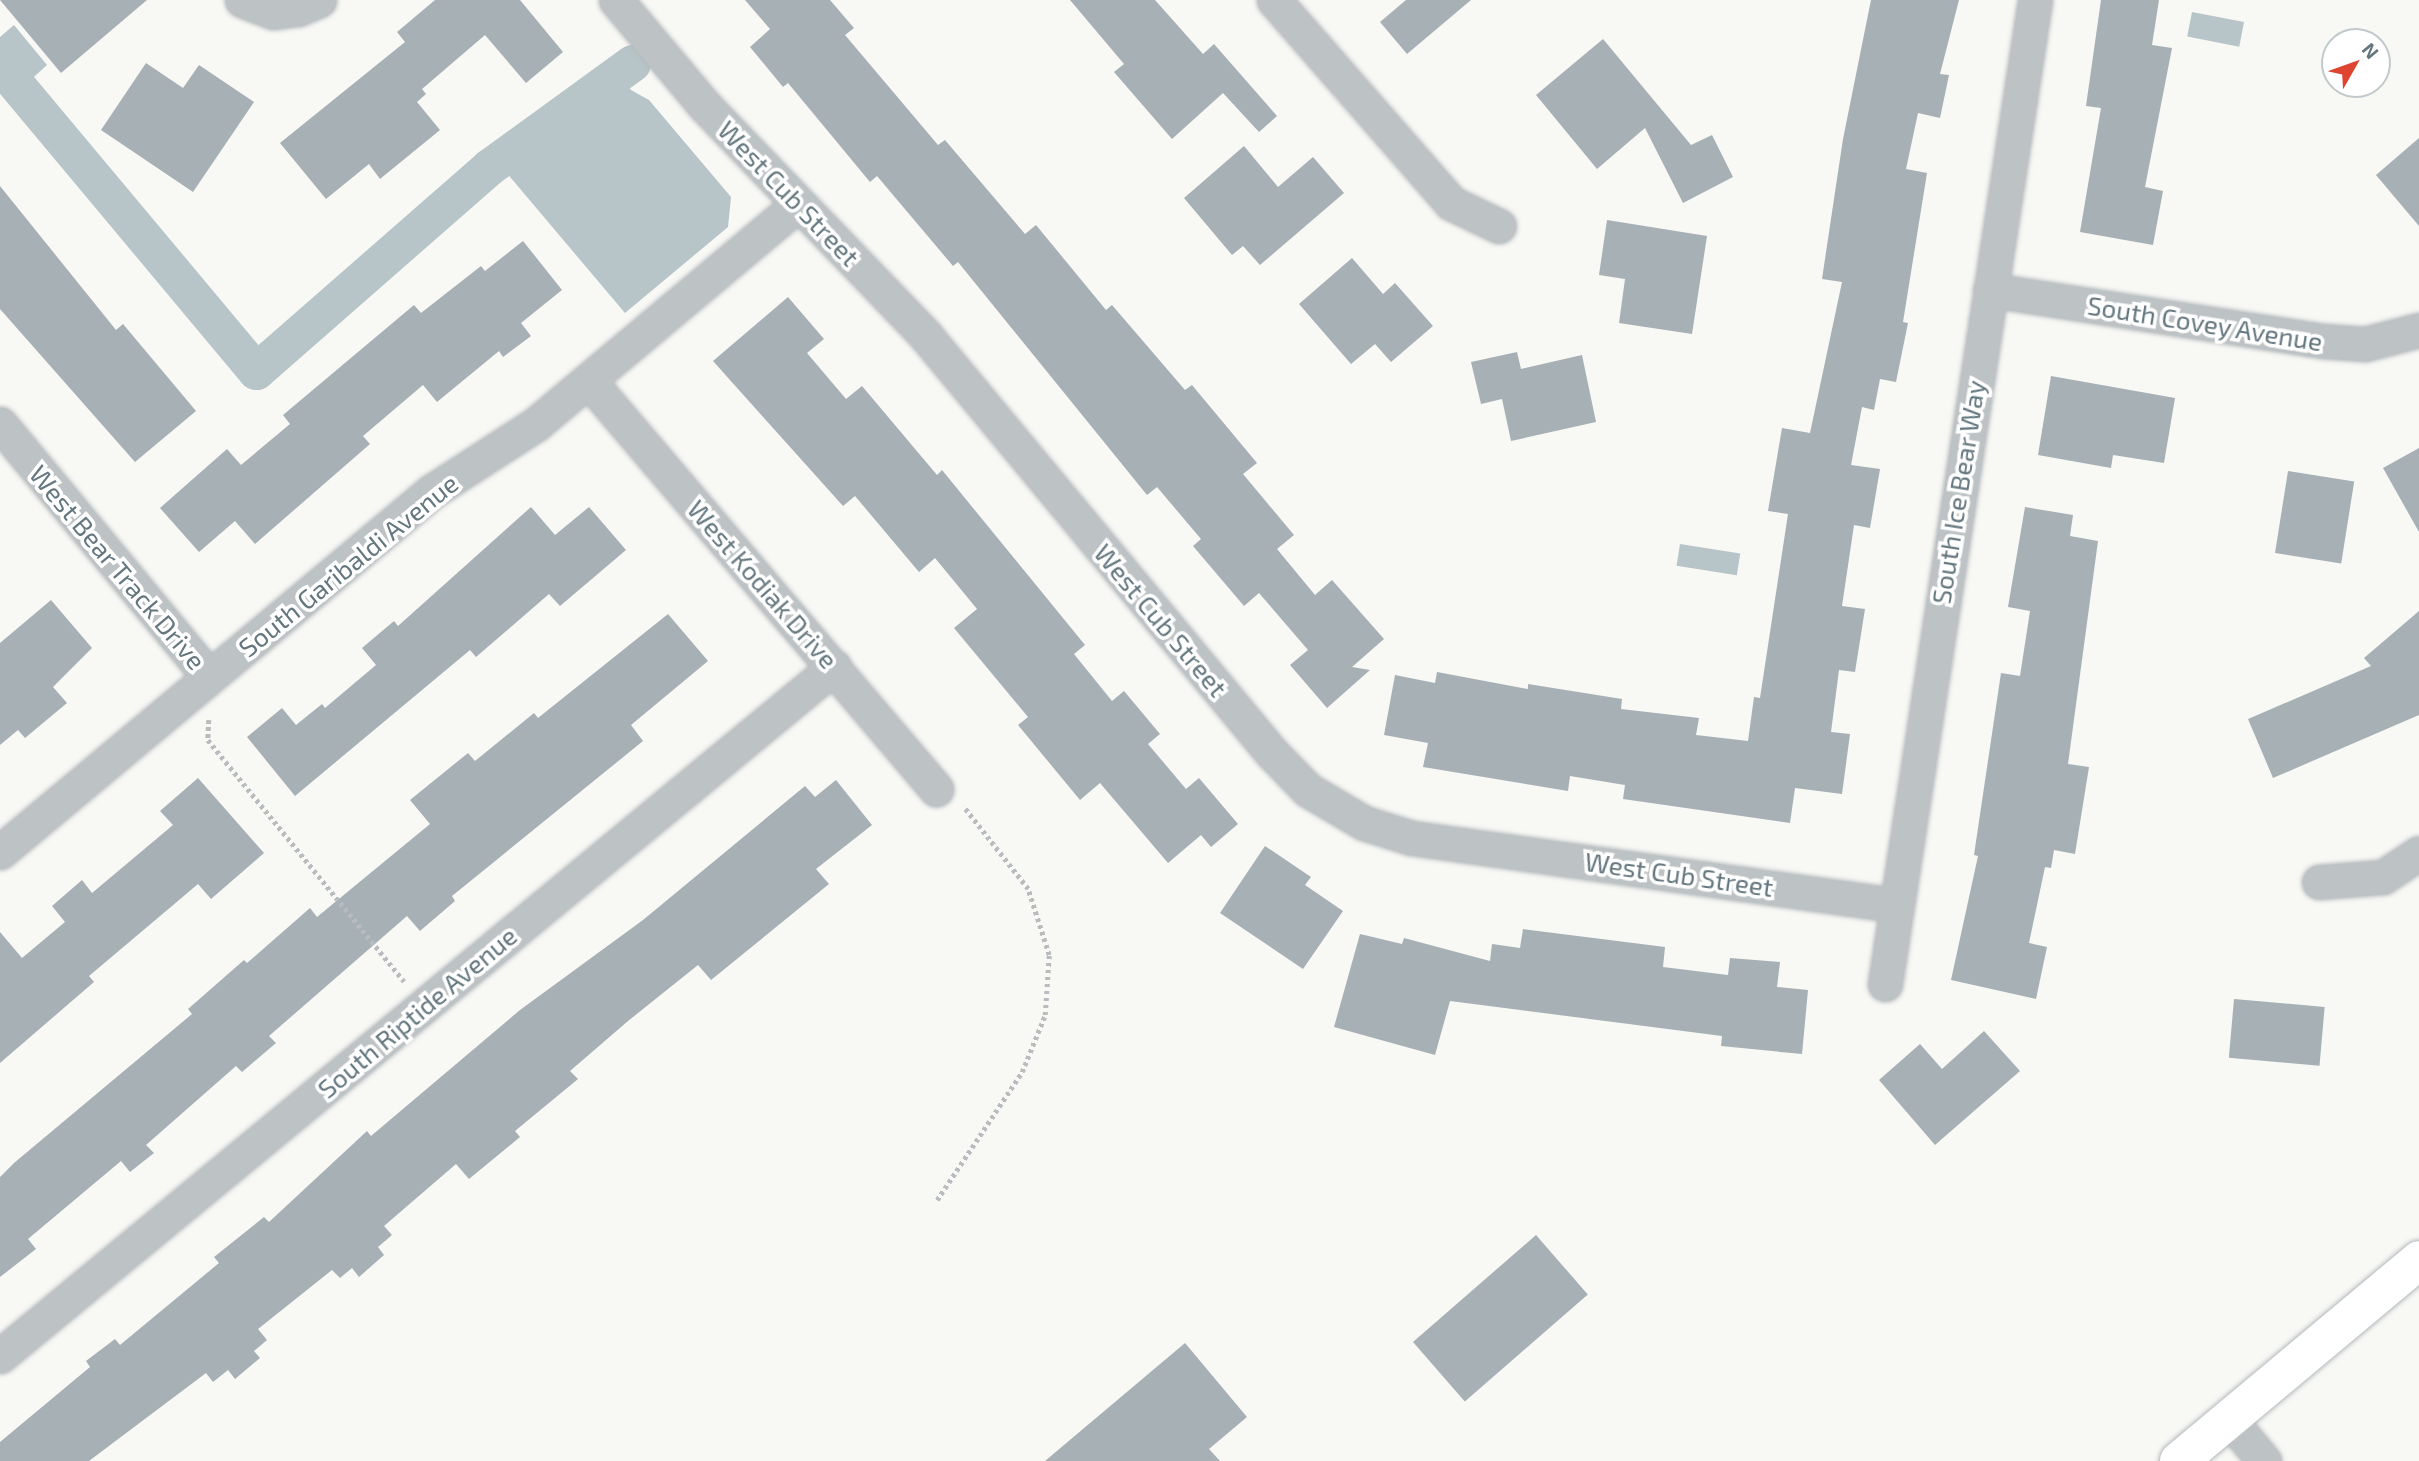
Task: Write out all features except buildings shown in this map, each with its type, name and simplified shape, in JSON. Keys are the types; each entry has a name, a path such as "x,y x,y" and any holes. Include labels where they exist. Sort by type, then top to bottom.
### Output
{"main road":[{"path":"2179,1461 2419,1260"}],"street":[{"path":"242,0 273,12 298,9 319,0"},
{"name":"West Cub Street","path":"616,0 704,105 926,336 1271,752 1308,790 1364,823 1412,838 1894,905"},
{"path":"1274,0 1451,204 1499,226"},
{"name":"South Ice Bear Way","path":"1885,984 1894,905 2035,0"},
{"name":"South Garibaldi Avenue","path":"0,852 431,492 536,424 798,204"},
{"name":"South Covey Avenue","path":"1990,290 2323,341 2365,344 2419,330"},
{"name":"West Kodiak Drive","path":"589,381 948,796"},
{"name":"West Bear Track Drive","path":"0,424 209,677"},
{"name":"South Riptide Avenue","path":"0,1356 834,667"},
{"path":"2319,882 2383,877 2419,853"},
{"path":"2229,1419 2264,1461"}],"path":[{"path":"209,677 208,740 424,1006"},
{"path":"937,1200 1022,1072 1045,1015 1049,955 1028,889 948,796"}],"shaded area":[{"path":"2192,12 2244,22 2239,47 2187,37"},
{"path":"14,25 47,65 26,84 0,53 0,37"},
{"path":"608,63 631,90 649,100 731,197 728,227 625,313 494,158"},
{"path":"1680,544 1740,554 1737,575 1677,566"}],"waterway":[{"path":"0,65 256,371 489,167 632,63"}]}
